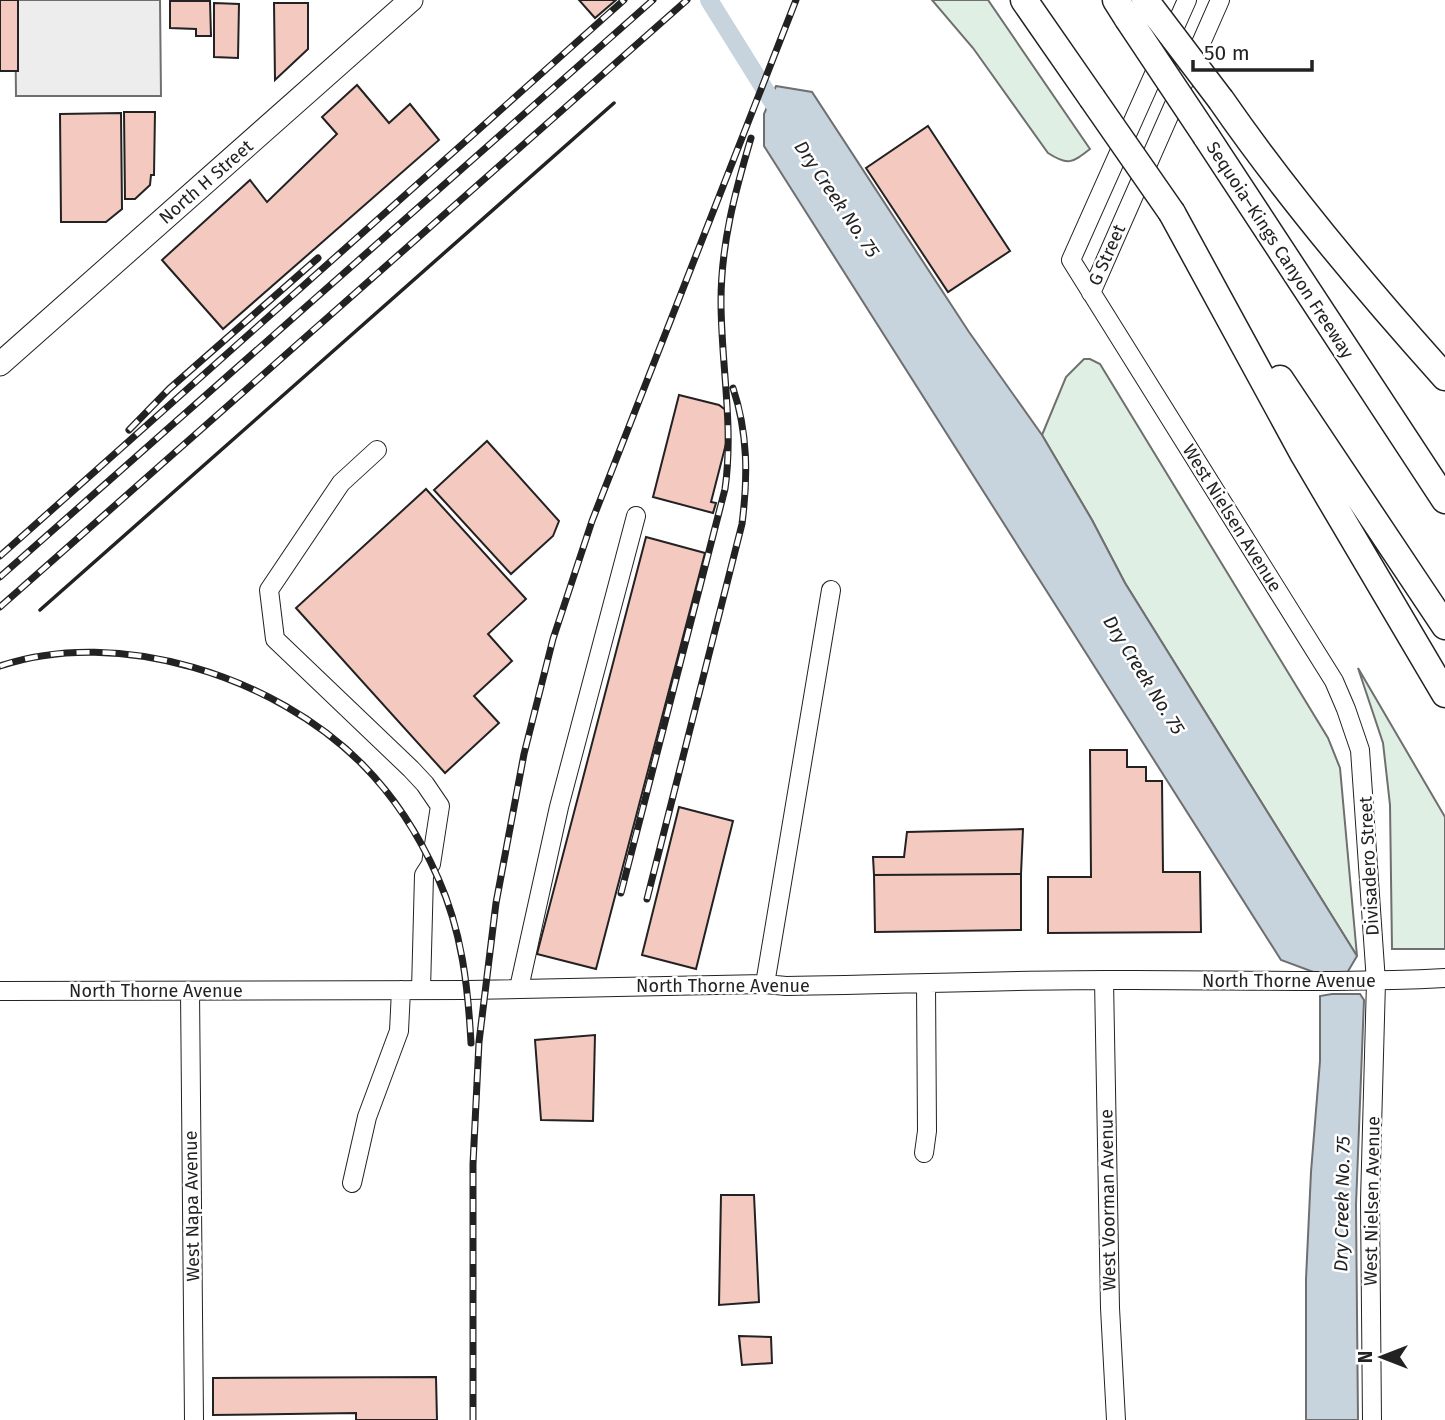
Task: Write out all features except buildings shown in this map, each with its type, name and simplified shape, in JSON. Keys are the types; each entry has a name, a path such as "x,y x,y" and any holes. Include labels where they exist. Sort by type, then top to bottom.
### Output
{"highway":[{"path":"1024,0 1172,213 1445,626"},
{"path":"1130,6 1222,100 1288,192 1445,377"},
{"name":"Sequoia–Kings Canyon Freeway","path":"1130,6 1206,136 1445,500"},
{"path":"1172,213 1304,455 1445,692"}],"main road":[{"name":"North H Street","path":"0,364 411,0"}],"street":[{"name":"G Street","path":"1091,293 1071,260 1186,0"},
{"name":"G Street","path":"1091,293 1220,0"},
{"name":"West Nielsen Avenue","path":"1091,293 1334,681 1360,750"},
{"path":"377,450 341,483 269,590 275,639 411,769 440,806 431,864 424,875 421,990"},
{"path":"519,988 559,807 636,516"},
{"path":"765,984 831,590"},
{"name":"Divisadero Street","path":"1360,750 1370,982"},
{"name":"North Thorne Avenue","path":"0,991 421,990 926,984 1104,979 1370,982 1445,978"},
{"name":"West Voorman Avenue","path":"1104,979 1116,1420"},
{"name":"West Nielsen Avenue","path":"1370,982 1372,1420"},
{"path":"924,1153 927,1131 926,984"},
{"path":"352,1183 367,1117 399,1031 401,990"},
{"name":"West Napa Avenue","path":"190,991 194,1420"}],"green space":[{"path":"932,0 988,0 1090,149 1070,161 1060,160 1048,153 973,48"},
{"path":"1084,359 1100,364 1328,738 1340,768 1357,956 1125,583 1042,435 1066,377"},
{"path":"1358,668 1445,817 1445,949 1392,949 1390,805 1383,743"}],"shaded area":[{"path":"15,0 160,0 161,96 16,96"}],"water":[{"path":"776,86 812,92 969,332 1042,435 1125,583 1357,956 1347,973 1316,973 1281,960 764,146 764,114"},
{"path":"1360,994 1364,1000 1356,1205 1358,1420 1306,1420 1306,1279 1320,1061 1320,996"}],"waterway":[{"name":"Dry Creek No. 75","path":"709,0 782,117"}],"railway":[{"path":"0,556 624,0"},
{"path":"0,577 653,0"},
{"path":"0,607 687,0"},
{"path":"473,1420 473,1164 479,1042 496,903 524,754 553,639 592,521 796,0"},
{"path":"621,893 725,489 728,442 721,301 723,259 730,218 751,138"},
{"path":"129,430 169,389 318,258"},
{"path":"647,899 742,524 745,489 744,438 733,388"},
{"path":"0,666 46,655 95,652 144,656 193,667 241,684 286,706 327,733 362,764 385,790 414,832 431,863 446,898 458,939 466,980 471,1043"}],"wall":[{"path":"40,610 614,103"}]}
